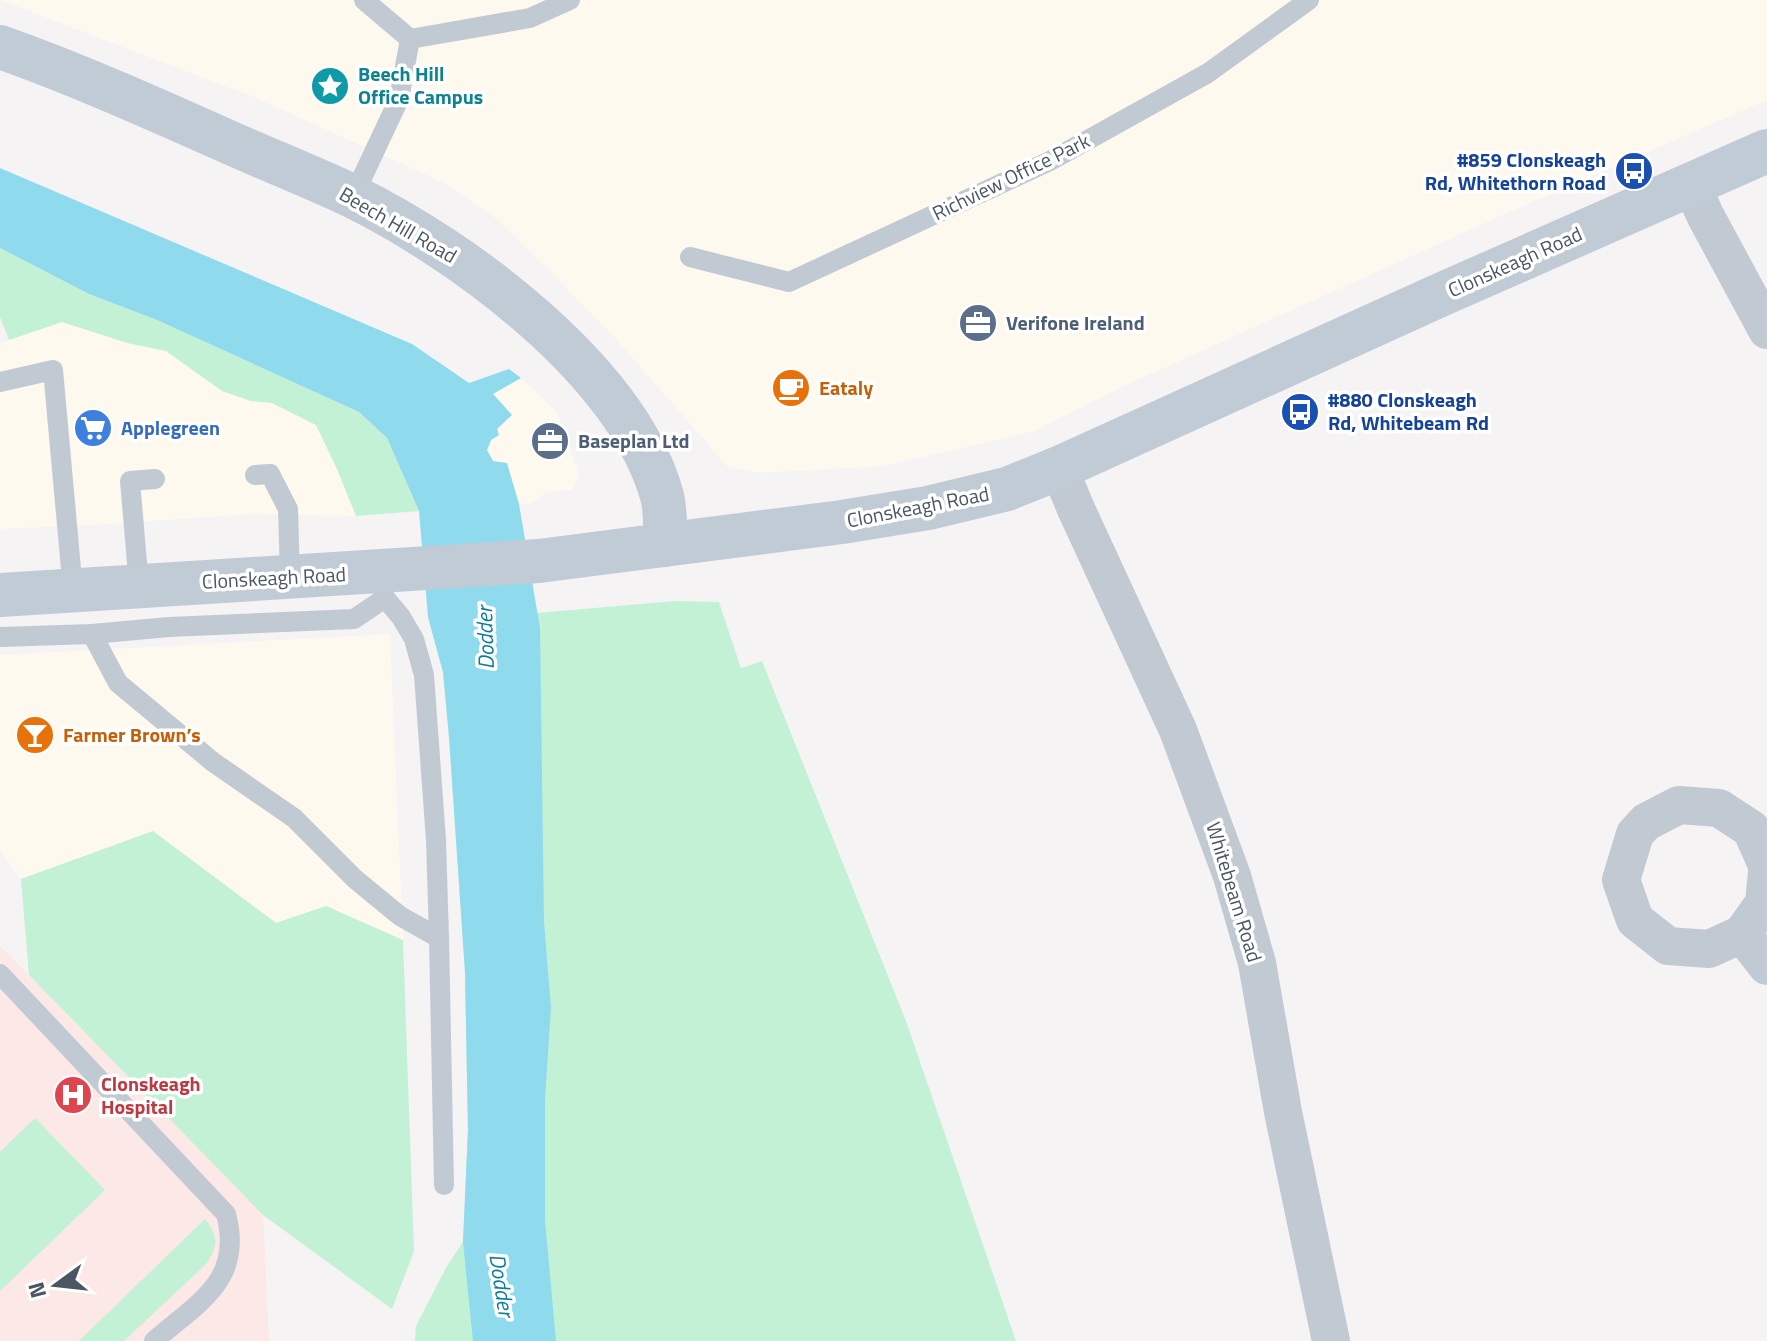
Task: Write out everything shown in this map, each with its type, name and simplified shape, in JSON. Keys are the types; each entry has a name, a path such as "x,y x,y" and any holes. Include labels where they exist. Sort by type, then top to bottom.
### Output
{"main road":[{"name":"Beech Hill Road","path":"0,47 70,72 353,197 445,249 517,304 593,375 626,417 651,464 663,499 665,545"},
{"name":"Clonskeagh Road","path":"0,595 290,576 388,580 842,522 928,508 1007,489 1767,151"}],"street":[{"path":"1691,184 1767,330"},
{"name":"Whitebeam Road","path":"1059,468 1178,730 1232,876 1257,963 1283,1112 1331,1341"},
{"path":"1767,865 1751,829 1719,808 1679,805 1646,822 1635,834 1621,880 1635,920 1668,946 1709,949 1742,934 1764,903 1767,872"},
{"path":"1742,934 1767,966"}],"lane":[{"path":"364,0 410,39"},
{"path":"410,39 530,18 570,0"},
{"name":"Richview Office Park","path":"690,257 789,282 1050,161 1208,73 1309,0"},
{"path":"353,197 399,99 410,39"},
{"path":"0,382 53,370 73,591"},
{"path":"255,475 270,474 288,509 290,576"},
{"path":"139,586 130,481 155,479"},
{"path":"0,637 354,619 388,580 401,617 414,639 424,675 436,840 444,1185"},
{"path":"92,634 118,683 213,762 294,818 355,879 400,916 439,938"},
{"path":"0,974 226,1214 232,1234 229,1260 217,1286 154,1341"}],"shaded area":[{"path":"0,0 1767,0 1767,100 1126,385 1035,431 885,466 758,473 728,467 608,330 501,222 442,182 256,98"},
{"path":"62,322 166,351 222,391 251,401 272,402 316,425 356,516 253,514 0,529 0,343"},
{"path":"521,378 557,412 579,475 573,490 547,492 531,503 519,504 507,464 493,461 487,450 499,435 492,394"},
{"path":"390,634 403,940 326,906 276,923 153,832 21,879 0,851 0,655"},
{"name":"Clonskeagh Hospital","path":"0,946 263,1215 269,1341 0,1341"}],"green space":[{"path":"0,248 89,294 157,320 359,412 387,438 419,511 356,516 316,425 272,403 251,401 222,391 166,351 127,343 62,322 9,340 0,317"},
{"path":"675,601 719,602 741,668 762,661 906,1021 1016,1341 415,1341 416,1326 463,1242 468,1130 465,972 449,737 443,672 428,617 537,613"},
{"path":"153,831 276,923 326,906 403,940 414,1251 392,1309 263,1215 29,975 21,879"},
{"path":"35,1118 105,1190 0,1291 0,1152"},
{"path":"205,1219 213,1231 215,1242 206,1264 124,1341 79,1341"}],"water":[{"name":"Dodder","path":"0,168 412,344 469,383 509,369 521,378 493,394 512,415 497,429 499,435 491,440 487,450 493,461 507,463 519,504 540,628 544,922 551,1008 545,1099 545,1220 556,1341 473,1341 463,1242 468,1130 465,972 443,672 428,617 419,511 387,438 359,412 157,320 89,294 0,248"}],"place":[{"name":"Beech Hill Office Campus","path":"330,86"},
{"name":"#859 Clonskeagh Rd, Whitethorn Road","path":"1634,171"},
{"name":"Verifone Ireland","path":"978,323"},
{"name":"Eataly","path":"791,388"},
{"name":"#880 Clonskeagh Rd, Whitebeam Rd","path":"1300,412"},
{"name":"Applegreen","path":"93,428"},
{"name":"Baseplan Ltd","path":"550,441"},
{"name":"Farmer Brown’s","path":"35,735"},
{"name":"Clonskeagh Hospital","path":"73,1095"}]}
